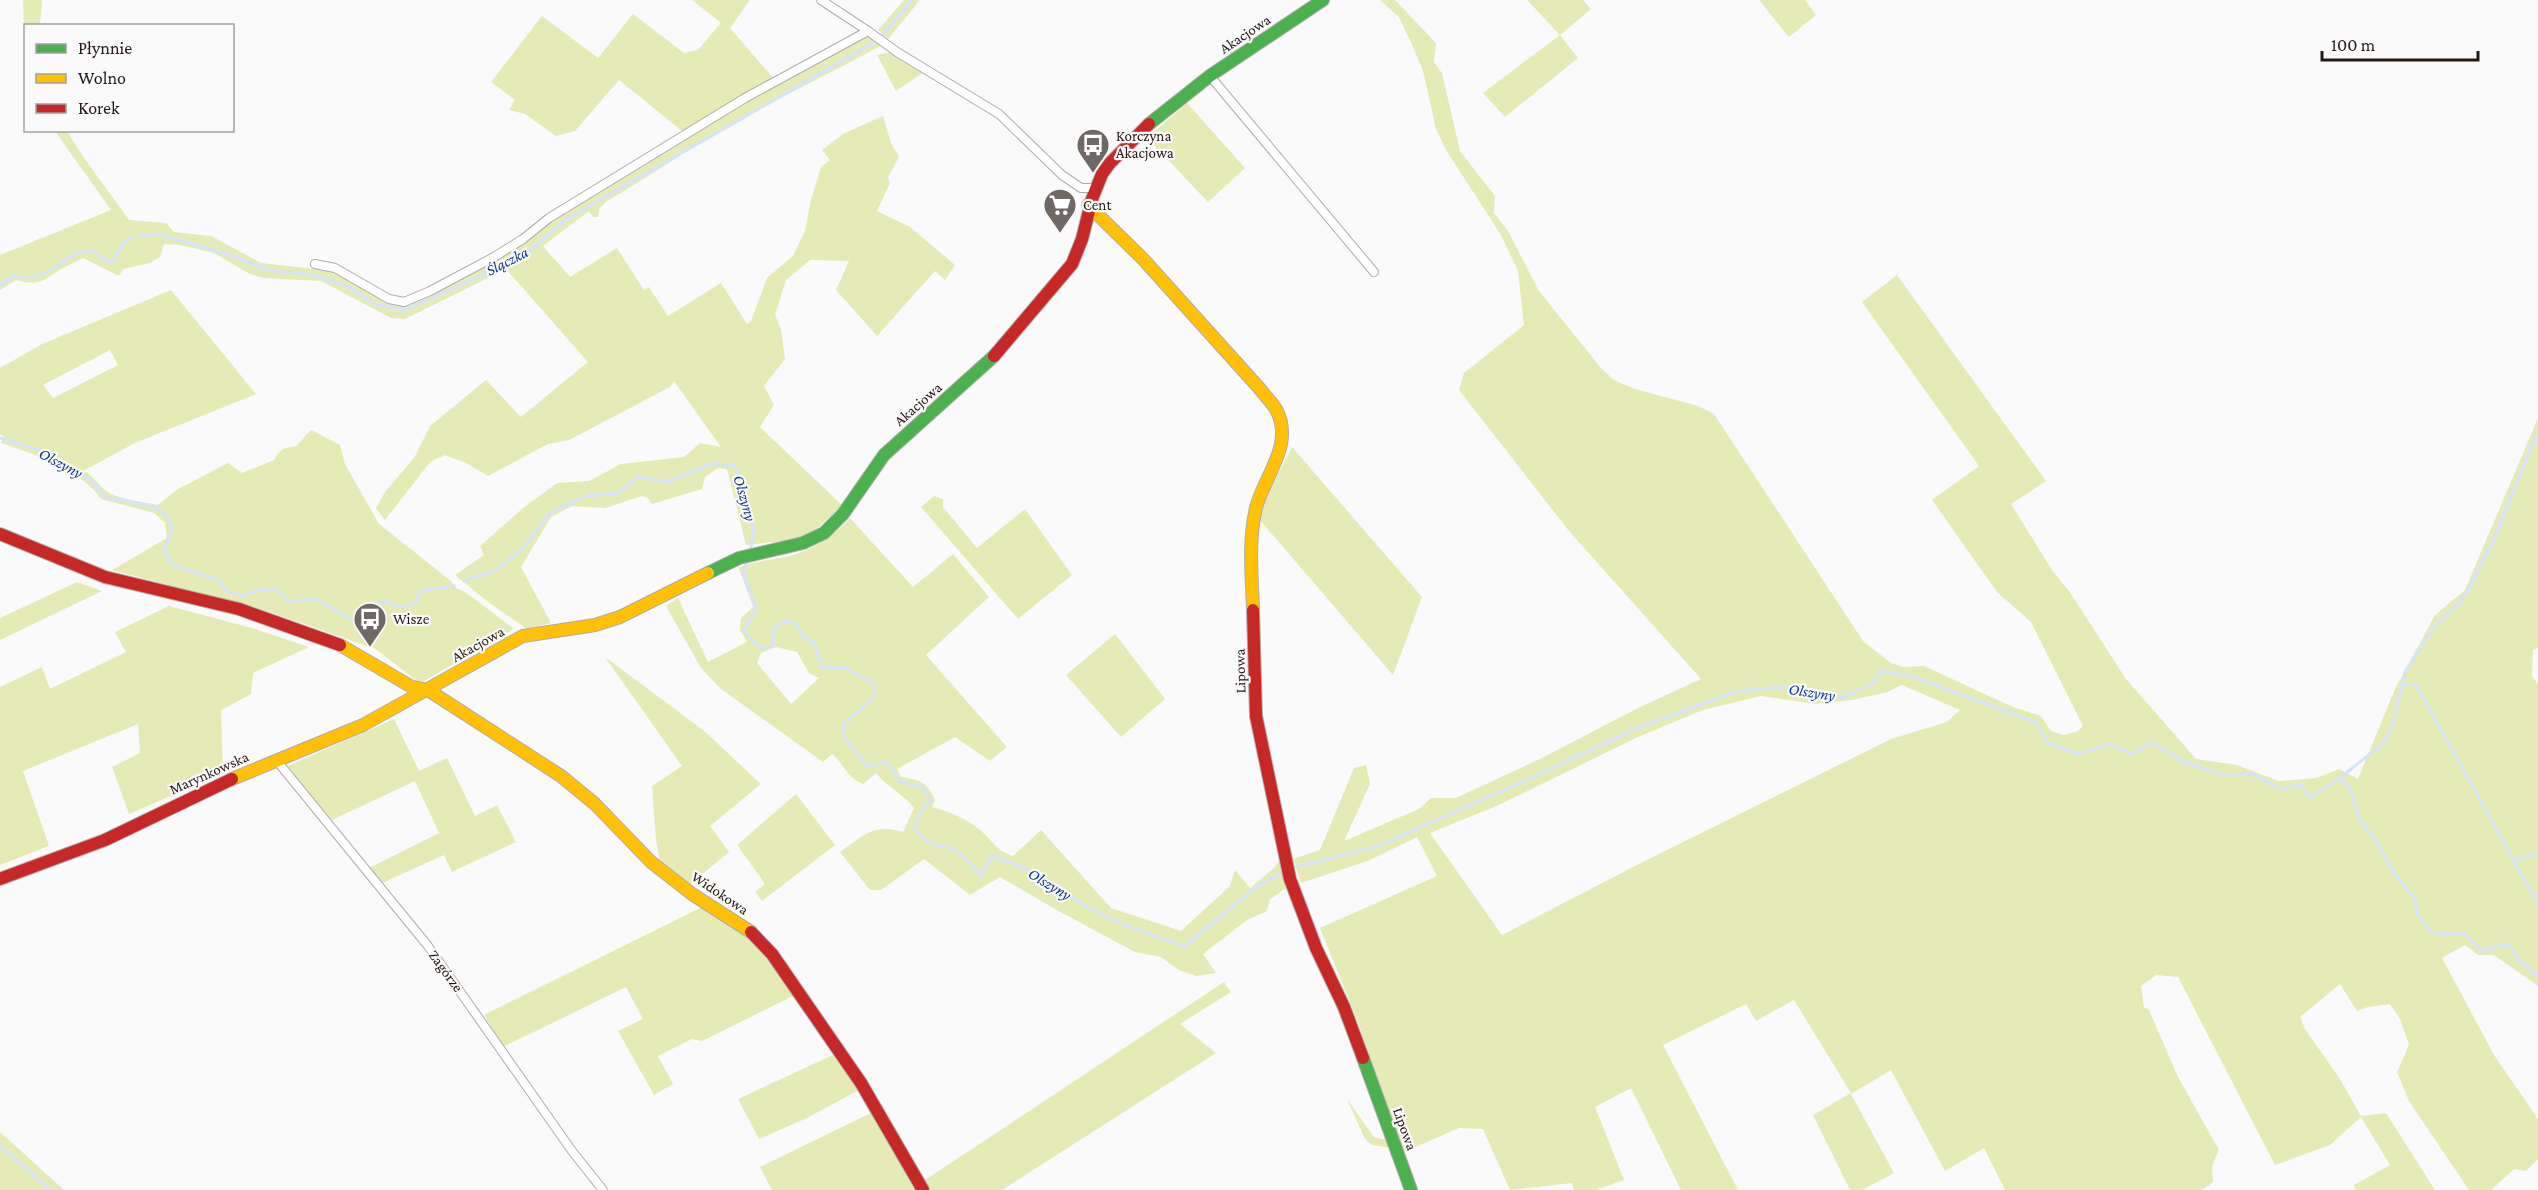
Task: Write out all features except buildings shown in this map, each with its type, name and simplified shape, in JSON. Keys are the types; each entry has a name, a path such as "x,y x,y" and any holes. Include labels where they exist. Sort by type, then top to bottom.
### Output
{"street":[{"path":"822,0 868,32 999,114 1062,175 1081,188 1093,188"},
{"name":"Akacjowa","path":"428,690 496,648 523,636 596,625 620,617 739,558 812,540 828,530 839,520 873,467 884,455 998,352 1057,284 1072,264 1093,188 1109,164 1143,131 1210,76 1323,0"},
{"path":"315,264 335,268 389,299 405,302 494,257 523,239 549,218 714,116 868,32"},
{"path":"1210,76 1374,272"},
{"name":"Lipowa","path":"1088,205 1143,258 1277,411 1283,432 1279,454 1256,507 1251,550 1256,716 1290,879 1316,948 1344,1007 1411,1190"},
{"path":"0,534 105,577 239,609 330,640 369,660 412,687 428,690"},
{"name":"Marynkowska","path":"0,879 105,840 212,787 363,725 428,690"},
{"name":"Widokowa","path":"428,690 561,776 595,804 651,862 692,894 754,934 772,954 861,1083 923,1190"},
{"name":"Zagórze","path":"277,761 428,946 572,1151 603,1190"}],"green space":[{"path":"23,0 42,0 40,24 24,24 24,34"},
{"path":"692,0 750,0 730,28 774,79 682,131 619,80 575,131 556,136 525,114 509,110 515,100 491,82 542,16 598,58 633,14 684,53 698,50 721,23"},
{"path":"904,0 920,0 888,39 878,30"},
{"path":"1380,0 1395,0 1436,43 1434,62 1442,73 1460,151 1495,196 1494,213 1508,231 1539,291 1601,368 1614,380 1635,389 1698,406 1714,414 1863,641 1891,663 1904,667 1924,666 2013,707 2041,716 2051,731 2063,735 2078,731 2083,726 2031,622 1997,592 1932,500 1979,466 1862,302 1897,275 2046,481 2011,504 2052,570 2069,591 2126,679 2196,759 2237,765 2279,781 2316,778 2339,769 2358,779 2395,689 2435,615 2465,590 2538,418 2538,648 2533,650 2532,676 2538,684 2538,986 2494,955 2478,955 2465,945 2442,958 2494,1055 2538,1119 2538,1159 2526,1171 2514,1169 2491,1190 2469,1190 2409,1101 2397,1072 2409,1045 2400,1019 2390,1004 2357,1011 2340,984 2300,1017 2305,1029 2340,1079 2361,1116 2386,1113 2435,1190 2356,1190 2354,1185 2390,1165 2361,1117 2330,1145 2275,1165 2178,977 2156,975 2141,986 2144,1007 2149,1010 2178,1077 2219,1150 2212,1166 2213,1182 2202,1190 2005,1190 1984,1148 1945,1171 1891,1070 1851,1094 1894,1173 1862,1190 1850,1190 1813,1115 1851,1093 1794,1000 1756,1021 1746,1004 1663,1045 1738,1190 1681,1190 1631,1088 1595,1107 1624,1180 1596,1190 1574,1190 1572,1183 1510,1190 1483,1129 1459,1128 1404,1152 1356,1017 1320,928 1437,876 1417,837 1368,861 1301,883 1293,859 1320,850 1354,768 1366,765 1370,784 1344,841 1419,809 1431,798 1456,798 1701,679 1569,531 1459,390 1464,373 1524,325 1518,271 1501,235 1446,150 1436,129 1423,71 1399,17","holes":["1902,685 1960,710 1947,722 1891,739 1502,935 1430,833 1499,805 1638,737 1703,710 1761,696 1814,704 1852,700 1887,692"]},
{"path":"1527,0 1583,0 1591,9 1560,35"},
{"path":"1759,0 1805,0 1816,15 1789,37"},
{"path":"1560,35 1578,58 1505,117 1483,93"},
{"path":"864,37 871,37 883,45 715,132 606,202 599,209 598,217 593,217 589,211 543,246 570,277 617,248 644,290 649,287 668,316 721,283 747,324 751,321 767,278 793,256 805,231 821,167 830,160 822,150 843,134 883,116 891,143 899,157 888,177 890,183 877,211 910,227 955,265 945,280 935,271 877,336 836,290 849,261 810,260 786,280 775,315 781,329 785,359 764,386 774,405 760,427 842,505 812,533 792,540 746,545 727,469 718,468 705,477 702,489 652,504 648,498 642,496 605,508 572,506 551,517 521,567 551,623 527,629 488,602 455,575 484,555 480,546 523,508 557,483 589,481 621,464 684,457 700,443 721,447 674,381 670,387 569,440 548,444 488,476 466,463 445,455 432,461 385,520 376,508 385,492 414,458 430,426 486,380 521,417 588,362 506,269 405,319 391,318 321,281 264,278 250,274 214,253 180,245 164,244 160,257 150,263 123,269 119,276 83,258 40,281 16,280 0,290 0,255 111,210 56,132 68,132 129,220 166,223 174,232 211,236 261,263 332,271 383,300 400,306 411,304 433,293 723,115"},
{"path":"891,52 924,72 896,91 877,55"},
{"path":"1187,103 1245,168 1208,202 1147,138"},
{"path":"171,290 256,394 135,443 83,471 112,494 158,505 178,489 228,463 242,473 274,460 285,448 296,446 311,430 340,445 345,464 379,524 451,581 456,588 465,592 513,628 424,681 417,681 369,644 367,646 267,611 112,570 167,538 165,523 154,513 101,499 82,480 56,464 1,443 4,437 0,434 0,368 42,344","holes":["110,350 118,365 53,398 43,385"]},
{"path":"1292,447 1422,597 1393,675 1259,519 1263,503"},
{"path":"934,496 943,499 943,507 977,548 1025,509 1072,575 1018,619 921,507"},
{"path":"850,518 913,587 953,554 989,597 926,655 1007,747 990,761 955,737 897,769 901,777 918,781 929,789 935,800 932,807 969,822 997,847 1013,856 1041,830 1111,908 1181,931 1230,886 1235,870 1250,888 1275,867 1280,859 1288,887 1270,899 1267,911 1247,920 1203,954 1216,973 1196,976 1179,970 1161,957 1135,952 1000,877 970,895 924,859 881,890 870,890 840,852 862,836 876,830 903,832 914,808 876,773 863,784 857,781 832,754 823,762 721,689 701,668 666,606 678,598 708,662 747,642 740,630 741,618 753,607 739,568 804,551 829,537","holes":["776,647 797,652 809,673 819,678 791,704 757,663 761,653"]},
{"path":"77,582 102,591 0,640 0,618"},
{"path":"169,606 252,628 309,647 253,673 251,694 221,710 223,773 129,814 112,767 140,753 138,724 23,771 49,846 0,865 0,687 42,667 50,689 126,652 115,632"},
{"path":"1115,634 1165,699 1121,737 1066,675"},
{"path":"605,657 703,730 761,784 710,826 729,852 689,885 660,861 652,786 682,766"},
{"path":"394,719 419,771 447,758 475,816 497,805 516,842 452,872 444,855 382,883 369,868 439,833 415,781 332,820 297,780 288,766"},
{"path":"796,794 835,845 762,901 755,892 765,884 737,845"},
{"path":"702,907 742,933 772,962 795,995 702,1041 692,1039 658,1056 673,1084 654,1095 618,1031 643,1019 626,987 503,1047 484,1015"},
{"path":"1224,982 1231,992 1180,1024 1216,1053 1002,1190 931,1190 925,1180"},
{"path":"835,1054 859,1090 807,1118 759,1139 738,1099"},
{"path":"1347,1099 1374,1137 1390,1141 1391,1148 1372,1145 1365,1139"},
{"path":"873,1112 919,1190 772,1190 760,1167"},
{"path":"0,1132 64,1190 0,1190"}],"waterway":[{"name":"Ślączka","path":"882,35 912,0"},
{"name":"Ślączka","path":"139,236 158,234 233,256 267,270 312,275 347,286 375,304 404,310 477,278 528,252 567,219 875,42"},
{"name":"Ślączka","path":"0,285 13,276 37,276 47,272 81,252 92,250 104,260 113,262 124,242 133,237"},
{"name":"Olszyny","path":"1292,868 1378,846 1639,727 1737,691 1784,687 1842,698 1872,684 1881,671 1914,677 2035,722 2047,742 2077,754 2110,744 2132,754 2152,742 2184,762 2224,775 2253,774 2280,789 2301,785 2310,798 2340,778 2385,742 2393,723 2405,672 2433,628 2461,601 2469,588 2495,537 2538,430"},
{"name":"Olszyny","path":"0,438 42,451 81,476 90,479 106,498 145,505 164,513 170,519 172,527 164,549 171,564 220,581 226,591 241,596 272,589 287,601 311,599 326,604 348,617 362,619 376,604 386,601 398,606 406,606 418,602 418,594 424,590 454,586"},
{"name":"Olszyny","path":"464,581 496,570 522,549 550,513 586,496 618,493 638,477 668,482 713,463 735,466 754,529 750,552"},
{"name":"Olszyny","path":"748,558 743,574 756,608 744,631 760,648 773,646 773,629 785,621 796,624 804,638 814,642 822,667 845,668 874,683 875,696 843,725 845,738 867,766 887,762 900,782 923,787 930,801 921,810 914,827 919,835 930,843 958,852 981,876 991,856 1004,860 1029,871 1101,914 1185,946 1255,888 1283,872"},
{"path":"2403,684 2416,685 2538,904"},
{"path":"2340,778 2350,788 2360,821 2374,838 2396,876 2415,898 2416,909 2432,933 2464,933 2482,951 2503,945 2510,946 2519,960 2538,976"},
{"path":"2515,860 2538,853"},
{"path":"0,1146 51,1190"}],"traffic: fast":[{"path":"1149,124 1211,75 1323,0"},
{"path":"708,573 739,558 803,543 824,533 843,514 884,455 994,356"},
{"path":"1363,1058 1411,1190"}],"traffic: slow":[{"path":"1088,205 1143,259 1277,411 1282,436 1280,449 1260,496 1252,533 1253,610"},
{"path":"232,779 363,725 523,636 595,625 620,617 708,573"},
{"path":"340,645 412,687 428,690 561,776 595,804 651,862 692,894 751,932"}],"traffic: jam":[{"path":"994,356 1072,264 1102,174 1149,124"},
{"path":"0,534 105,577 239,609 340,645"},
{"path":"1253,610 1256,716 1290,879 1316,948 1344,1007 1363,1058"},
{"path":"0,879 105,840 232,779"},
{"path":"751,932 772,954 861,1083 923,1190"}],"place":[{"name":"Korczyna Akacjowa","path":"1093,174"},
{"name":"Cent","path":"1060,234"},
{"name":"Wisze","path":"370,648"}]}
